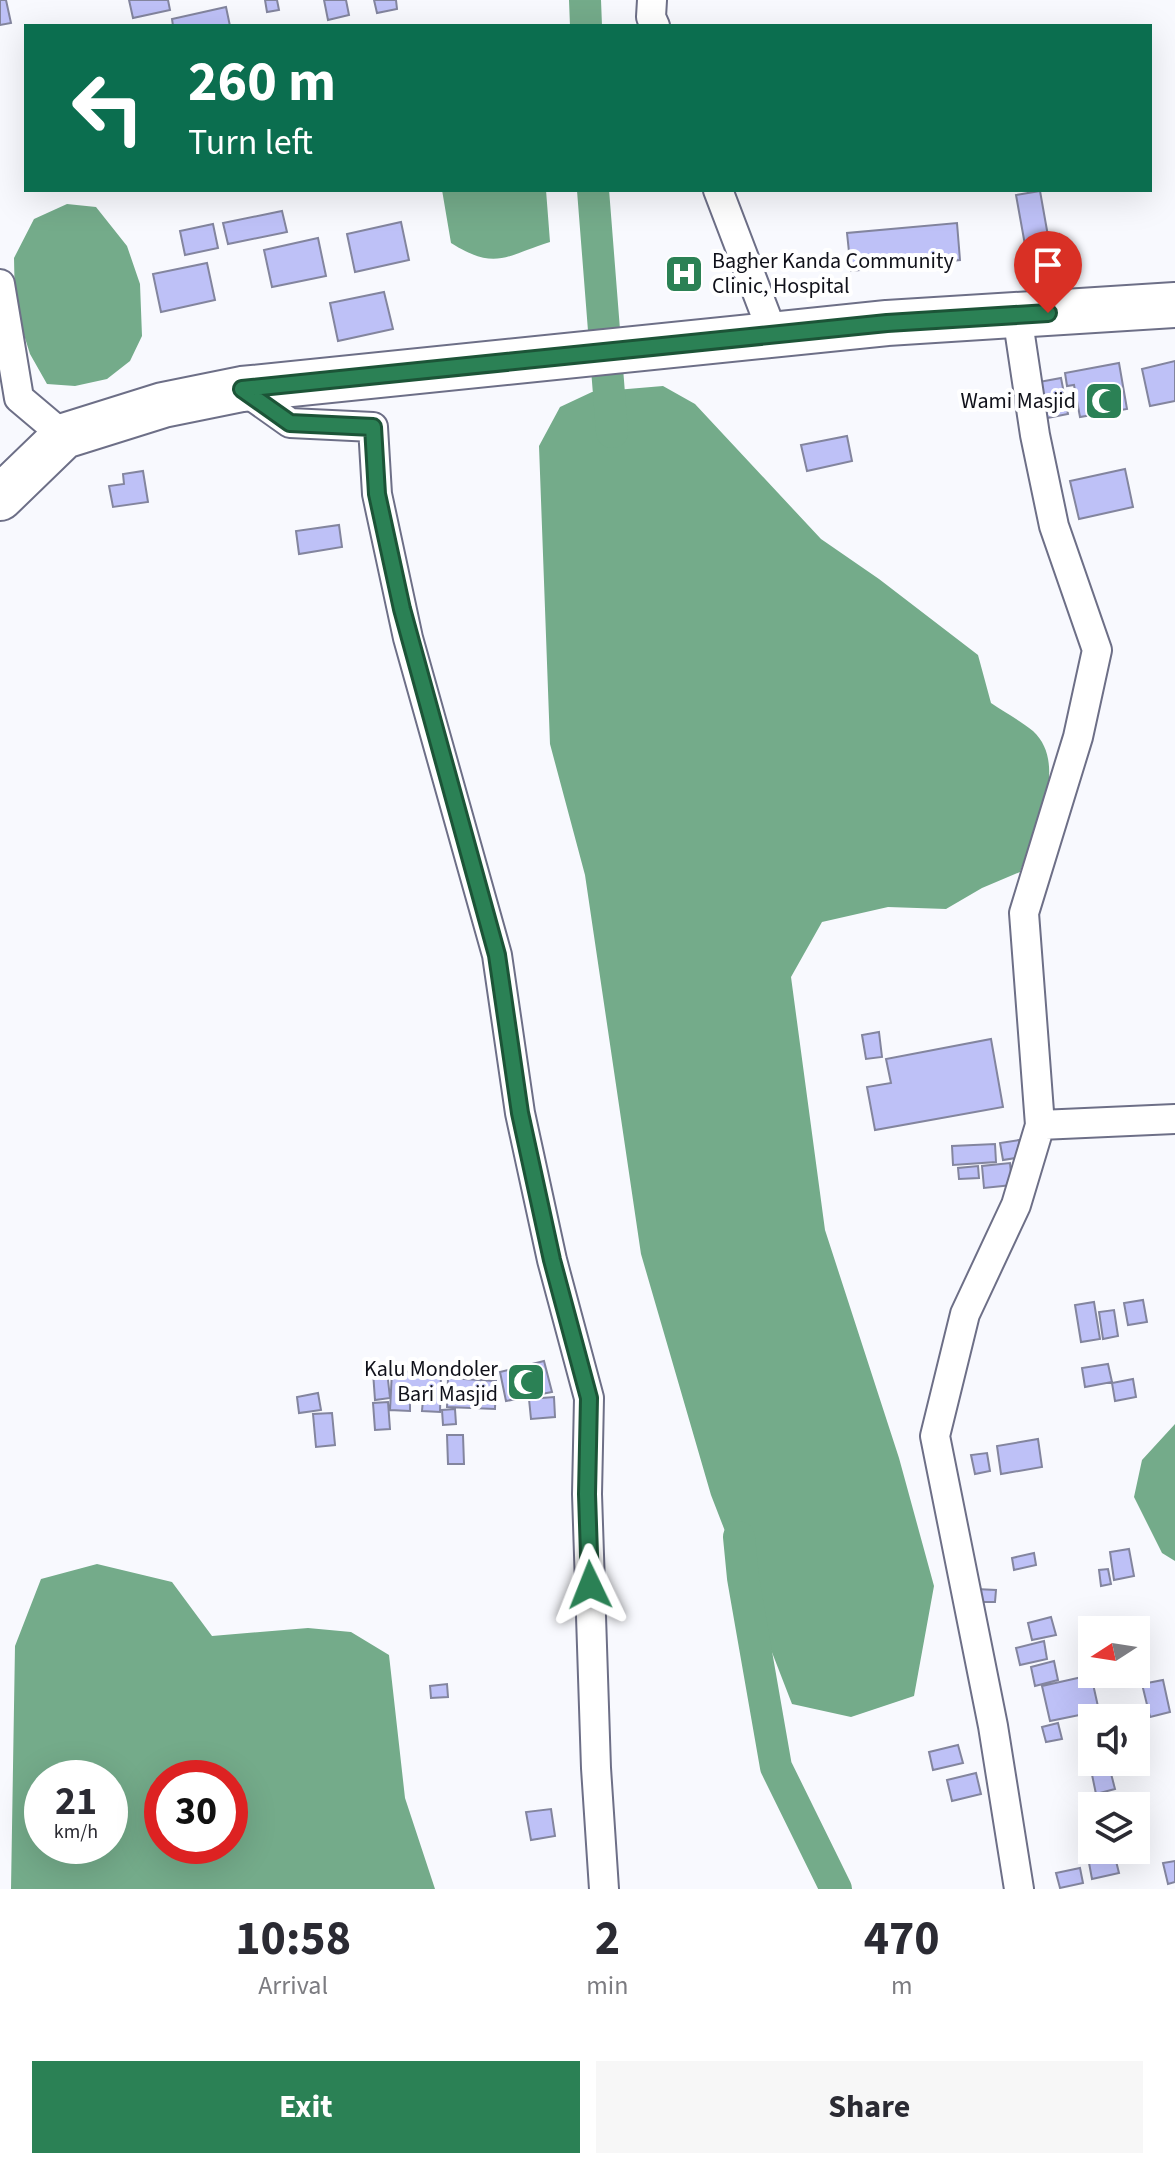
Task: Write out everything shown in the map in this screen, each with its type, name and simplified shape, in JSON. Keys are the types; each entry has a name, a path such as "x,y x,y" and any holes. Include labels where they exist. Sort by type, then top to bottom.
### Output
{"highway":[{"path":"0,498 64,436 163,405 242,389 887,323 1175,305"}],"street":[{"path":"652,0 651,17 654,24"},
{"path":"719,192 773,334"},
{"path":"0,284 19,398 64,436"},
{"path":"1017,315 1035,435 1054,526 1097,650 1078,737 1024,913 1040,1125 1016,1205 965,1314 935,1436 993,1726 1019,1889"},
{"path":"242,389 290,423 373,427 377,494 402,609 497,955 520,1113 552,1260 589,1398 587,1494 596,1768 604,1889"},
{"path":"1040,1125 1175,1119"}],"shaded area":[{"path":"442,192 546,192 550,242 511,256 490,259 466,252 451,243"},
{"path":"67,204 96,207 127,246 140,284 142,336 130,361 107,379 75,386 47,384 30,354 15,306 14,258 34,219"},
{"path":"663,386 695,404 821,539 978,655 991,703 1033,731 1044,745 1049,762 1046,800 1020,872 982,888 946,909 888,907 822,922 791,977 825,1230 899,1458 934,1586 914,1696 851,1717 792,1704 711,1495 641,1254 585,875 550,744 539,446 560,407 592,392"},
{"path":"1175,1424 1175,1561 1162,1553 1134,1497 1142,1460"},
{"path":"97,1564 172,1582 212,1636 308,1628 351,1632 389,1655 405,1798 435,1889 11,1889 15,1646 41,1579"}],"building":[{"path":"0,0 6,0 11,23 0,25"},
{"path":"129,0 168,0 170,10 133,18"},
{"path":"265,0 277,0 279,10 267,12"},
{"path":"324,0 346,0 349,15 328,20"},
{"path":"374,0 396,0 397,9 377,13"},
{"path":"226,7 230,24 173,24 172,19"},
{"path":"1040,192 1048,236 1059,234 1061,249 1027,256 1016,195"},
{"path":"282,211 287,232 228,244 223,223"},
{"path":"401,222 409,260 355,272 347,234"},
{"path":"957,223 960,260 851,271 847,233"},
{"path":"213,224 218,248 185,255 180,231"},
{"path":"318,238 326,276 272,287 264,250"},
{"path":"207,263 215,300 161,312 153,274"},
{"path":"384,292 393,329 338,341 330,303"},
{"path":"1175,361 1175,401 1150,406 1142,369"},
{"path":"1119,363 1127,409 1080,417 1074,385 1067,386 1065,373"},
{"path":"1061,378 1068,414 1047,418 1039,382"},
{"path":"847,436 852,461 807,471 801,445"},
{"path":"1125,469 1133,507 1079,519 1070,481"},
{"path":"143,471 148,502 113,507 109,486 124,484 123,474"},
{"path":"339,525 342,547 299,554 296,531"},
{"path":"879,1032 882,1057 866,1059 862,1035"},
{"path":"991,1039 1003,1107 875,1130 867,1087 891,1083 886,1059"},
{"path":"1019,1140 1022,1157 1003,1160 1000,1143"},
{"path":"995,1144 996,1162 953,1165 952,1146"},
{"path":"1010,1163 1012,1185 984,1188 982,1166"},
{"path":"978,1166 979,1178 959,1179 958,1168"},
{"path":"1143,1300 1147,1322 1128,1325 1124,1303"},
{"path":"1094,1302 1100,1339 1081,1342 1075,1305"},
{"path":"1114,1310 1118,1336 1103,1339 1099,1312"},
{"name":"Kalu Mondoler Bari Masjid","path":"544,1361 552,1392 506,1401 500,1372"},
{"path":"1108,1364 1112,1382 1085,1387 1082,1368"},
{"path":"387,1371 390,1398 375,1400 373,1372"},
{"path":"392,1371 441,1373 440,1412 422,1411 423,1399 410,1399 410,1411 390,1410"},
{"path":"448,1378 496,1381 495,1409 447,1407"},
{"path":"1133,1379 1136,1397 1115,1401 1112,1383"},
{"path":"318,1393 321,1410 299,1413 297,1397"},
{"path":"554,1397 555,1417 531,1419 529,1399"},
{"path":"388,1402 390,1429 375,1430 373,1403"},
{"path":"455,1409 456,1424 443,1425 442,1410"},
{"path":"332,1413 335,1445 316,1447 313,1414"},
{"path":"447,1435 463,1435 464,1464 448,1464"},
{"path":"1038,1439 1042,1467 1001,1474 997,1446"},
{"path":"987,1453 990,1471 975,1474 971,1455"},
{"path":"1129,1549 1134,1576 1114,1580 1110,1552"},
{"path":"1034,1553 1036,1565 1014,1570 1012,1558"},
{"path":"1108,1569 1111,1584 1101,1586 1099,1570"},
{"path":"976,1589 996,1590 995,1602 976,1602"},
{"path":"1051,1617 1056,1635 1032,1640 1028,1623"},
{"path":"1044,1641 1047,1659 1020,1665 1016,1648"},
{"path":"1054,1661 1058,1680 1035,1686 1031,1667"},
{"path":"1078,1678 1078,1688 1094,1688 1097,1704 1078,1704 1078,1715 1050,1721 1042,1686"},
{"path":"1163,1680 1170,1712 1150,1717 1150,1704 1147,1704 1143,1688 1150,1688 1150,1682"},
{"path":"447,1684 448,1697 431,1698 430,1686"},
{"path":"1058,1723 1062,1739 1046,1742 1042,1727"},
{"path":"958,1745 963,1763 933,1770 929,1752"},
{"path":"976,1773 981,1794 952,1801 947,1780"},
{"path":"1092,1776 1112,1776 1115,1789 1096,1792"},
{"path":"551,1809 555,1836 531,1840 526,1812"},
{"path":"1175,1861 1175,1882 1168,1884 1163,1863"},
{"path":"1089,1864 1117,1864 1119,1873 1092,1879"},
{"path":"1080,1868 1083,1883 1060,1888 1056,1873"}],"waterway":[{"path":"585,0 586,24"},
{"path":"593,192 612,432"},
{"path":"739,1537 743,1578 776,1767 836,1889"}],"place":[{"name":"Bagher Kanda Community Clinic, Hospital","path":"684,274"},
{"name":"Wami Masjid","path":"1104,401"},
{"name":"Kalu Mondoler Bari Masjid","path":"526,1382"}],"route":[{"path":"590,1585 587,1494 589,1398 552,1260 520,1113 497,955 408,638 377,494 373,427 290,423 242,389 887,323 1048,313"}]}
